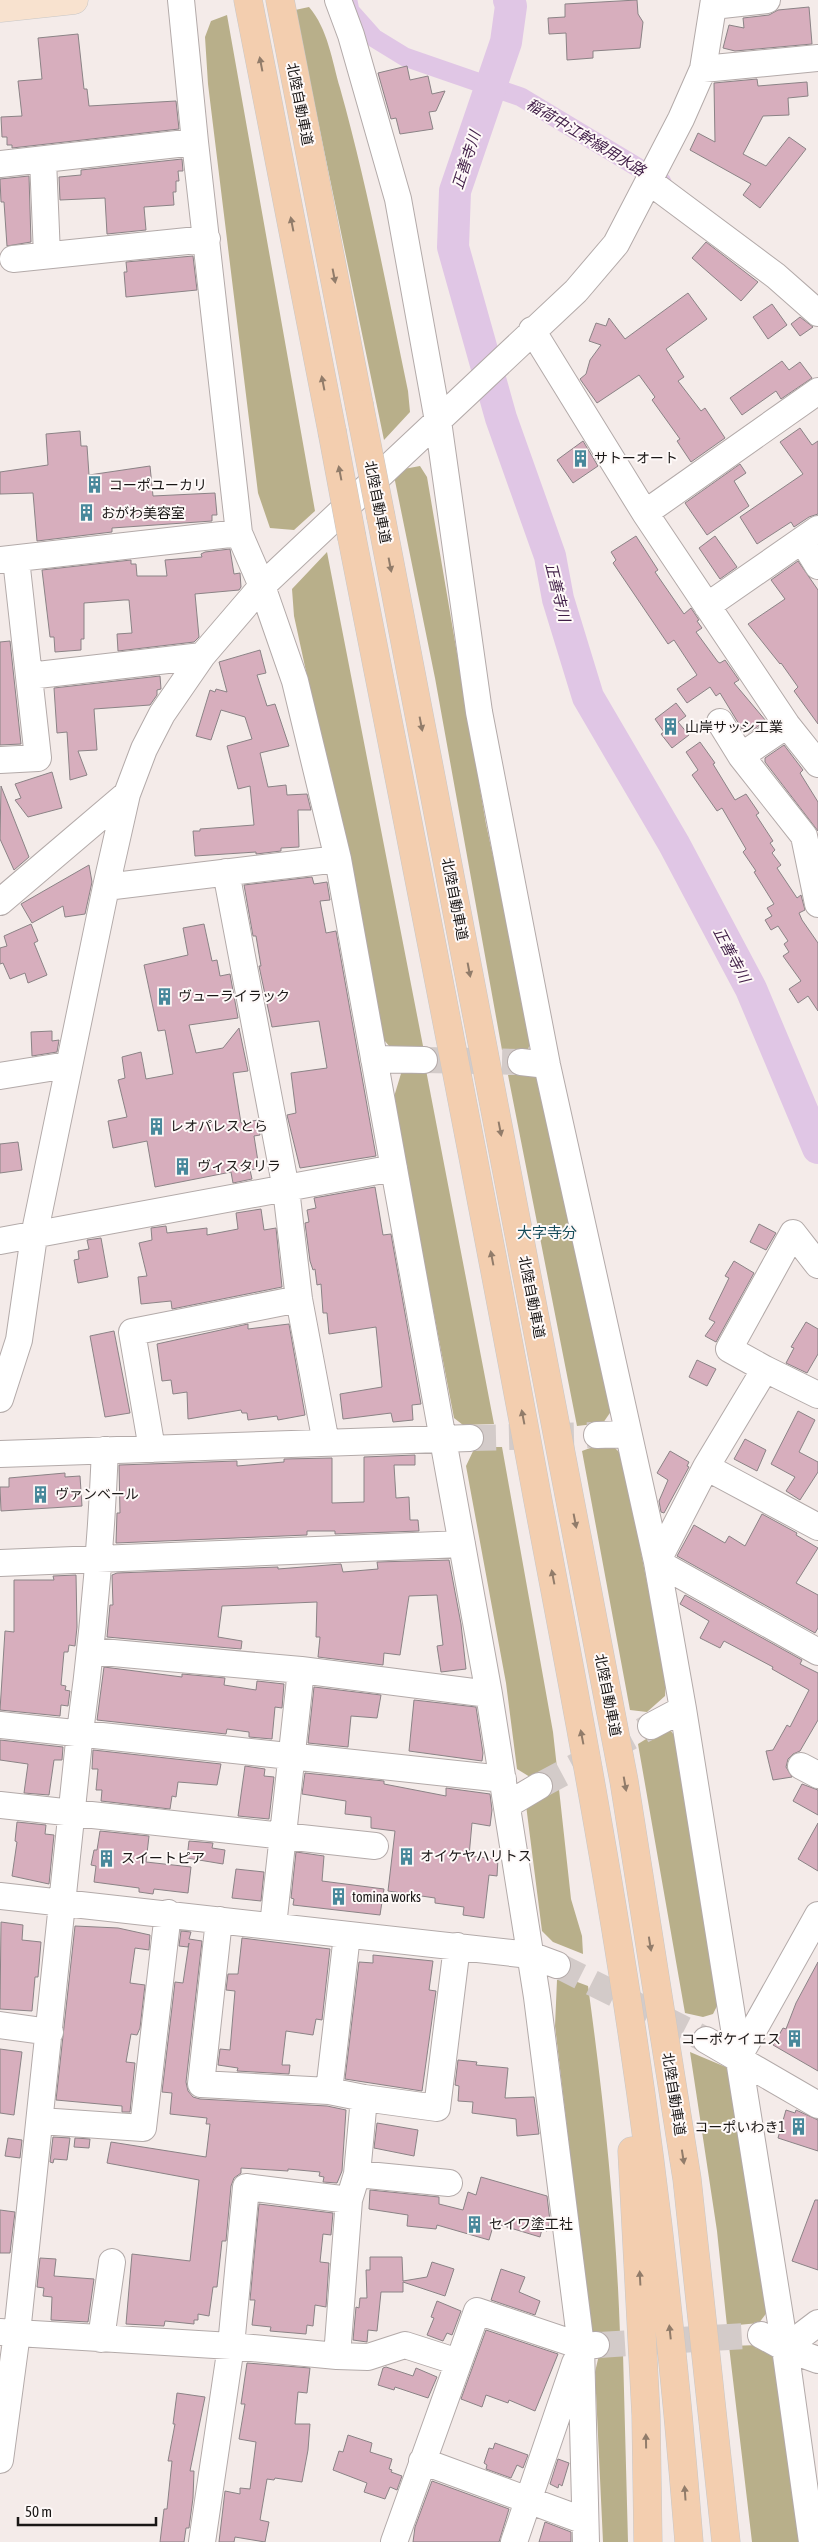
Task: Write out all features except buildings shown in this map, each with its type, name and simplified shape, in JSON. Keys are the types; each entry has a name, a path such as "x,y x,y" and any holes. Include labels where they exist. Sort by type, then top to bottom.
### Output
{"highway":[{"path":"248,0 458,1080 591,1785 624,1976 656,2203 678,2395 689,2542"},
{"name":"北陸自動車道","path":"282,11 624,1781 686,2179 710,2374 726,2542"},
{"path":"591,1785 595,1845 627,2076 641,2291 648,2542"},
{"path":"710,2374 735,2542"}],"main road":[{"path":"0,8 74,0"}],"street":[{"path":"181,0 239,533 262,586 295,681 338,860 489,1694 590,2345 586,2531 528,2501 422,2461"},
{"path":"338,0 353,44 398,199 438,421 479,712 547,1065 657,1562 683,1709 785,2348 812,2542"},
{"path":"0,1399 9,1342 34,1236 68,1065 126,794 144,749 162,714 202,656 262,586 438,421 461,396 576,291 616,244 650,182 703,70 713,3 767,0"},
{"path":"703,70 818,58"},
{"path":"0,164 195,142"},
{"path":"43,160 47,255"},
{"path":"650,182 776,276 818,313"},
{"path":"13,259 206,239"},
{"path":"532,330 644,513 786,725 818,764"},
{"path":"644,513 818,391"},
{"path":"0,760 38,758 29,676 8,559 239,533"},
{"path":"707,606 810,534 818,566"},
{"path":"29,676 202,656"},
{"path":"720,722 741,756 804,836 818,904"},
{"path":"741,756 786,725"},
{"path":"0,902 126,794"},
{"path":"106,887 338,860"},
{"path":"226,872 286,1189 299,1299 326,1443"},
{"path":"374,1058 424,1060"},
{"path":"521,1062 547,1065"},
{"path":"0,1076 68,1065"},
{"path":"0,1241 394,1168"},
{"path":"818,1265 793,1233 729,1349 818,1395"},
{"path":"152,1449 132,1332 299,1299"},
{"path":"657,1562 706,1467 765,1369"},
{"path":"597,1435 628,1434"},
{"path":"0,1454 470,1438"},
{"path":"0,2460 9,2332 40,2121 80,1732 92,1651 100,1558 105,1450"},
{"path":"706,1467 818,1527"},
{"path":"0,1562 462,1544"},
{"path":"657,1562 818,1652"},
{"path":"92,1651 301,1670 489,1694"},
{"path":"273,1926 301,1670"},
{"path":"651,1726 683,1709"},
{"path":"0,1725 80,1732 503,1779"},
{"path":"507,1805 539,1786"},
{"path":"0,1805 375,1846"},
{"path":"0,1896 168,1913 530,1955 557,1965"},
{"path":"40,2121 143,2128 168,1913"},
{"path":"738,2058 818,1915"},
{"path":"219,1920 201,2084 329,2091 437,2108 457,1946"},
{"path":"329,2091 347,1935"},
{"path":"0,2025 50,2032"},
{"path":"706,2040 818,2105"},
{"path":"336,2356 349,2200 357,2174 364,2098"},
{"path":"357,2174 449,2184"},
{"path":"202,2542 231,2346 246,2186 349,2200"},
{"path":"102,2339 112,2262"},
{"path":"394,2542 477,2311 590,2345"},
{"path":"785,2348 818,2323"},
{"path":"9,2332 231,2346 336,2356 368,2357 405,2345 458,2362"},
{"path":"760,2334 785,2348 818,2360"},
{"path":"514,2542 528,2501 590,2345"}],"shaded area":[{"path":"309,7 321,25 332,56 377,239 408,391 410,412 384,440 295,10"},
{"path":"227,15 315,511 294,530 270,528 258,493 208,84 205,37 211,21"},
{"path":"420,466 427,477 486,824 532,1036 528,1050 502,1050 435,678 393,471"},
{"path":"327,552 424,1051 390,1047 378,1033 342,837 294,616 292,589"},
{"path":"403,1067 426,1070 494,1424 463,1425 454,1418 393,1100"},
{"path":"541,1074 614,1407 603,1423 577,1426 508,1075"},
{"path":"613,1446 622,1455 666,1680 665,1696 647,1712 630,1710 582,1451 590,1448"},
{"path":"475,1447 502,1447 553,1732 557,1768 530,1777 517,1769 506,1683 466,1466"},
{"path":"664,1728 671,1731 679,1742 718,2004 713,2014 703,2017 685,2013 638,1744"},
{"path":"559,1789 571,1899 582,1936 583,1954 553,1942 542,1931 526,1805"},
{"path":"557,1980 572,1980 588,1986 599,2073 616,2247 620,2334 591,2333 555,2026"},
{"path":"690,2052 740,2073 774,2303 759,2323 727,2326 717,2231"},
{"path":"759,2345 778,2356 804,2542 752,2542 729,2346"},
{"path":"623,2353 628,2542 603,2542 595,2372 599,2355"}],"waterway":[{"name":"正善寺川","path":"509,0 511,6 506,42 455,191 453,247 501,418 550,556 558,599 588,697 674,844 751,989 818,1148"},
{"name":"稲荷中江幹線用水路","path":"348,1 350,11 374,38 405,57 521,97 662,182"}],"tunnel":[{"path":"424,1060 521,1062"},
{"path":"470,1438 597,1435"},
{"path":"539,1786 651,1726"},
{"path":"557,1965 706,2040"},
{"path":"599,2345 761,2335"}],"place":[{"name":"サトーオート","path":"580,458"},
{"name":"コーポユーカリ","path":"95,485"},
{"name":"おがわ美容室","path":"87,513"},
{"name":"山岸サッシ工業","path":"671,727"},
{"name":"ヴューライラック","path":"164,996"},
{"name":"レオパレスとら","path":"156,1126"},
{"name":"ヴィスタリラ","path":"183,1166"},
{"name":"ヴァンベール","path":"41,1494"},
{"name":"オイケヤハリトス","path":"406,1856"},
{"name":"スイートピア","path":"107,1858"},
{"name":"tomina works","path":"338,1897"},
{"name":"コーポケイ エス","path":"795,2039"},
{"name":"コーポいわき1","path":"799,2127"},
{"name":"セイワ塗工社","path":"475,2224"}],"district":[{"name":"大字寺分","path":"547,1232"}]}
